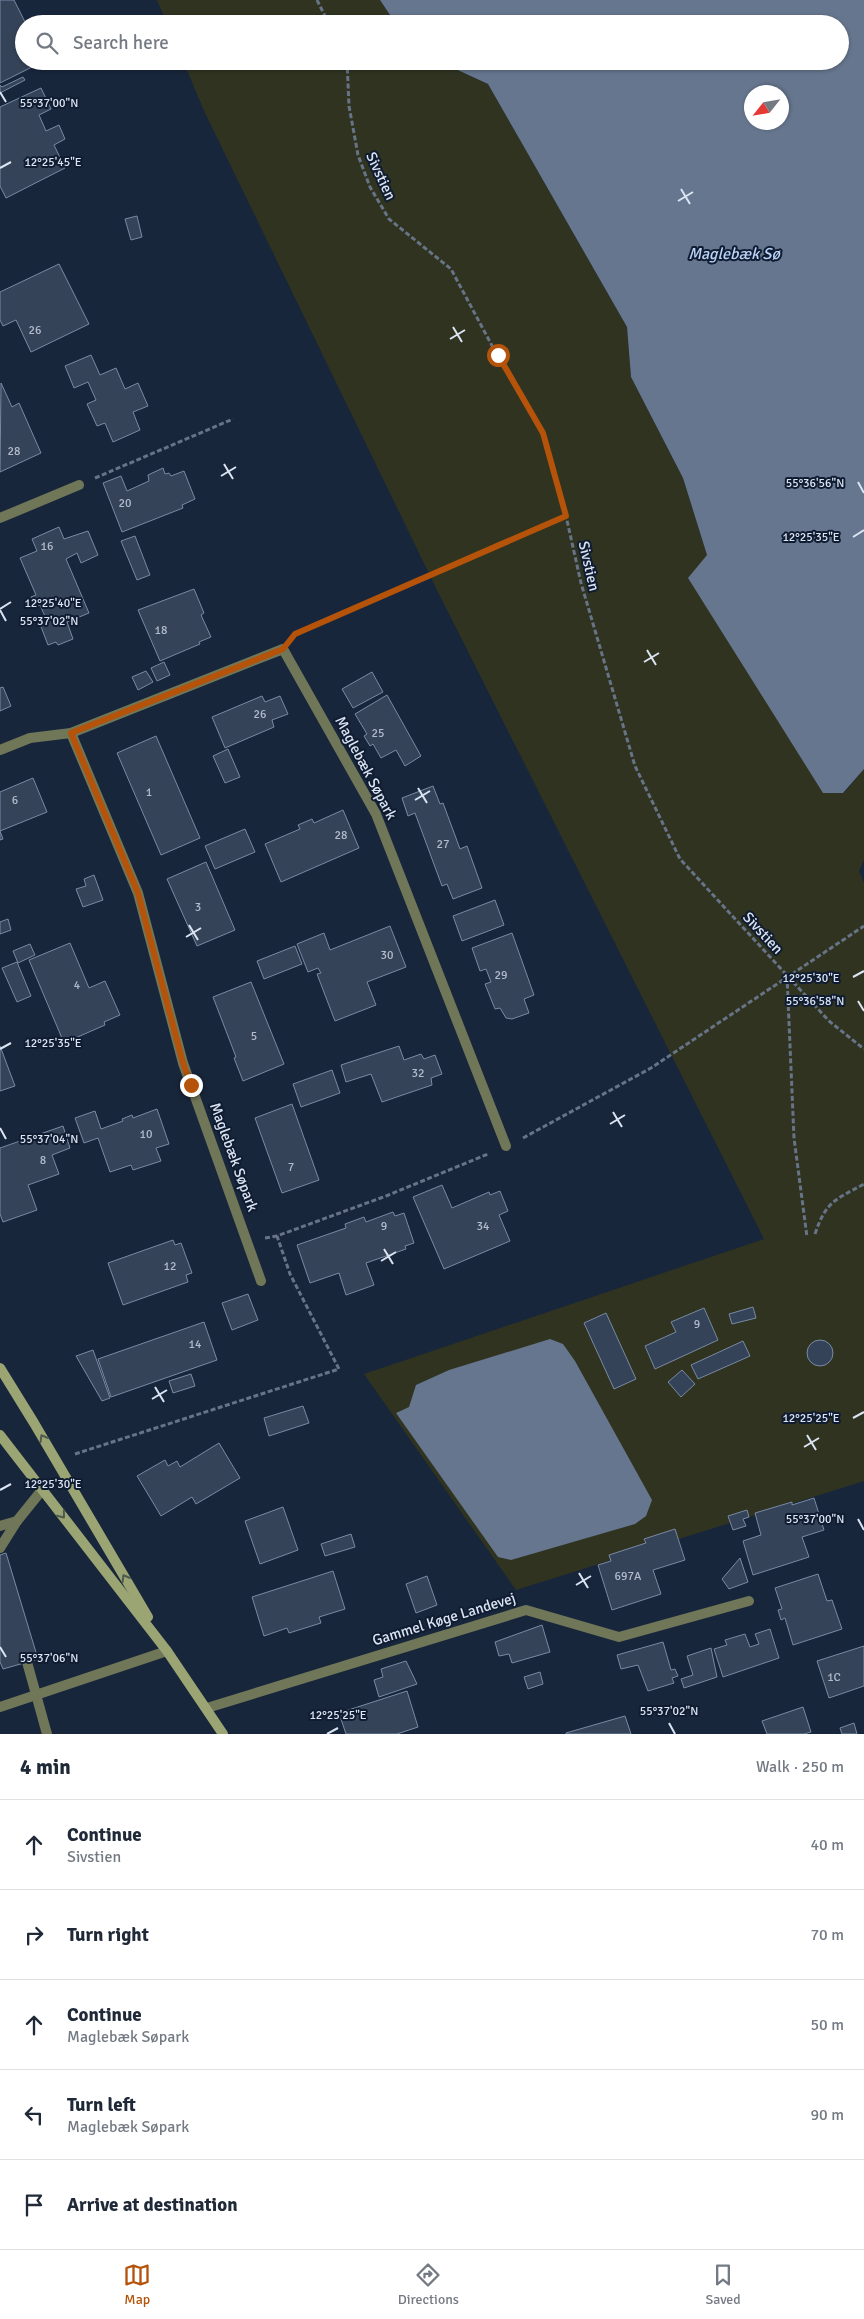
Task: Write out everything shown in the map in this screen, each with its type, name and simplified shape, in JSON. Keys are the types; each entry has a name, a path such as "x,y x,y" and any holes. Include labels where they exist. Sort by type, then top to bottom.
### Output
{"main road":[{"path":"0,1368 167,1651"},
{"path":"0,1435 167,1651 207,1708 221,1733"}],"street":[{"path":"0,518 79,485"},
{"path":"0,750 30,738 71,733 283,649"},
{"name":"Maglebæk Søpark","path":"283,649 376,814 506,1146"},
{"name":"Maglebæk Søpark","path":"71,733 138,893 183,1063 261,1281"},
{"path":"0,1548 17,1521 42,1490"},
{"path":"0,1526 17,1521"},
{"name":"Gammel Køge Landevej","path":"207,1708 526,1610 619,1637 749,1601"},
{"path":"0,1707 167,1651"},
{"path":"27,1662 48,1734"}],"path":[{"path":"317,0 324,15"},
{"name":"Sivstien","path":"347,70 348,106 358,156 370,187 390,218 418,244 451,269 543,433 566,516 581,583 635,766 680,859 829,1021 864,1049"},
{"path":"79,485 233,419"},
{"path":"283,649 295,634 566,516"},
{"path":"56,1460 339,1369 294,1283 277,1236 386,1196 506,1146 651,1068 786,976 864,926"},
{"path":"786,976 794,1138 807,1237"},
{"path":"816,1234 823,1212 828,1206 834,1200 864,1184"}],"green space":[{"path":"157,0 380,0 390,15 163,15"},
{"path":"187,70 458,70 488,84 627,327 631,377 683,478 707,555 844,793 864,769 864,860 859,871 864,883 864,1481 516,1590 364,1374 764,1239 438,592 205,113"}],"water":[{"name":"Maglebæk Sø","path":"380,0 864,0 864,769 843,793 823,793 688,578 707,555 683,478 631,377 627,327 488,84 458,70 849,70 849,15 390,15"},
{"path":"550,1339 563,1344 575,1361 652,1500 646,1516 635,1524 511,1560 498,1557 396,1413 409,1407 416,1385 449,1370"}],"building":[{"path":"0,0 14,0 22,15 15,15 15,70 26,70 0,83"},
{"path":"23,77 25,80 0,93 0,85 2,87"},
{"path":"41,88 51,109 39,115 46,131 59,125 65,139 54,145 65,168 6,198 0,186 0,107"},
{"path":"137,216 142,237 131,240 125,219"},
{"path":"59,264 89,324 31,352 16,320 3,326 0,320 0,292"},
{"path":"91,355 100,375 116,368 125,389 138,383 148,406 133,412 140,430 113,442 105,423 97,426 87,404 96,400 88,382 74,388 65,366"},
{"path":"1,383 12,407 19,403 41,453 0,472"},
{"path":"163,468 165,474 169,473 171,476 184,471 195,499 182,505 183,508 122,532 103,483 121,476 127,491 149,481 148,475"},
{"path":"59,527 64,539 88,531 98,555 81,563 77,553 66,559 89,613 67,622 73,639 58,645 56,642 48,645 40,624 47,621 40,605 35,607 31,597 36,595 20,558 37,551 32,539"},
{"path":"135,536 150,575 137,580 121,541"},
{"path":"194,589 204,613 201,615 211,637 199,642 200,644 160,661 138,610"},
{"path":"164,662 170,675 157,681 151,668"},
{"path":"146,671 153,682 138,690 132,677"},
{"path":"372,672 383,692 353,708 342,689"},
{"path":"3,687 11,706 0,711 0,688"},
{"path":"387,695 421,756 405,766 396,750 381,758 373,744 370,746 364,736 367,734 355,714"},
{"path":"262,696 265,702 280,696 288,714 272,720 274,727 225,748 212,717"},
{"path":"156,736 200,838 161,855 117,753"},
{"path":"228,749 240,777 225,783 213,756"},
{"path":"33,778 47,812 0,831 0,792"},
{"path":"433,786 440,804 443,803 460,849 467,846 482,888 453,899 447,884 442,886 415,813 408,816 402,798"},
{"path":"343,810 359,848 281,882 265,844 300,829 298,825 312,819 314,823"},
{"path":"245,829 255,852 215,869 205,846"},
{"path":"206,862 235,930 197,946 167,879"},
{"path":"94,875 103,900 83,907 76,889 86,886 84,879"},
{"path":"495,900 504,925 462,941 453,916"},
{"path":"8,919 11,930 0,934 0,922"},
{"path":"390,926 406,967 367,982 376,1005 335,1021 317,974 321,973 318,968 308,972 297,944 324,933 330,950"},
{"path":"512,933 534,995 524,999 529,1013 512,1019 506,1018 500,1008 495,1009 485,984 491,982 486,969 480,971 472,948"},
{"path":"70,943 89,988 105,981 120,1015 104,1022 105,1025 64,1043 29,960"},
{"path":"30,944 35,955 18,963 13,951"},
{"path":"295,946 302,964 264,979 257,961"},
{"path":"17,962 31,996 17,1002 2,968"},
{"path":"251,982 284,1064 243,1081 213,997"},
{"path":"0,1046 15,1086 0,1091"},
{"path":"399,1046 404,1060 421,1054 424,1059 435,1055 442,1074 431,1078 432,1085 382,1102 371,1074 346,1082 341,1065"},
{"path":"332,1070 340,1093 301,1107 293,1084"},
{"path":"292,1104 319,1180 282,1193 255,1118"},
{"path":"157,1109 169,1144 156,1148 161,1161 133,1170 131,1165 110,1172 98,1138 84,1143 75,1118 95,1111 101,1129 123,1121 122,1119 132,1115 133,1118"},
{"path":"63,1126 70,1148 52,1155 59,1174 28,1185 37,1210 3,1222 0,1214 0,1148"},
{"path":"442,1185 452,1208 489,1192 490,1195 500,1191 508,1211 499,1215 510,1241 444,1269 413,1197"},
{"path":"393,1212 395,1216 404,1213 414,1243 405,1246 406,1249 366,1263 374,1285 346,1295 339,1273 310,1283 297,1245 346,1228 345,1224 364,1217 366,1222"},
{"path":"173,1240 175,1245 181,1243 192,1273 186,1275 188,1282 123,1305 108,1263"},
{"path":"248,1294 258,1320 232,1330 222,1303"},
{"path":"753,1307 756,1318 732,1324 729,1314"},
{"path":"704,1308 718,1340 655,1369 645,1346 676,1332 671,1322"},
{"path":"606,1313 636,1379 614,1389 584,1323"},
{"path":"204,1322 217,1360 111,1397 98,1359"},
{"path":"820,1340 829,1344 833,1353 829,1362 820,1366 811,1362 807,1353 811,1344"},
{"path":"743,1341 750,1356 698,1379 691,1365"},
{"path":"93,1350 110,1398 102,1401 76,1356"},
{"path":"682,1370 695,1384 681,1397 668,1382"},
{"path":"191,1374 195,1386 173,1393 169,1381"},
{"path":"303,1406 309,1423 269,1436 264,1418"},
{"path":"219,1443 240,1478 196,1504 192,1497 161,1516 137,1476 165,1460 168,1466 177,1461 180,1467"},
{"path":"814,1498 824,1530 802,1537 809,1557 753,1575 743,1541 761,1535 755,1513 792,1502 792,1505"},
{"path":"283,1507 298,1550 260,1564 245,1521"},
{"path":"747,1510 749,1517 743,1519 746,1526 733,1530 728,1516"},
{"path":"675,1529 685,1560 653,1570 661,1594 612,1610 598,1565 611,1561 609,1555 646,1543 644,1539"},
{"path":"351,1534 355,1547 325,1556 321,1544"},
{"path":"6,1553 38,1659 3,1669 0,1662 0,1555"},
{"path":"740,1558 748,1582 729,1589 722,1579"},
{"path":"333,1571 345,1609 319,1617 321,1623 289,1633 287,1628 264,1636 252,1597"},
{"path":"818,1574 827,1601 832,1600 842,1629 793,1645 785,1618 781,1620 778,1610 782,1609 775,1588"},
{"path":"427,1576 437,1605 416,1613 406,1584"},
{"path":"542,1625 550,1652 512,1663 509,1654 499,1656 495,1642"},
{"path":"770,1629 779,1658 723,1677 714,1649 727,1645 725,1640 745,1634 750,1647 759,1644 755,1634"},
{"path":"663,1642 671,1670 675,1669 678,1676 672,1678 674,1683 648,1691 638,1665 621,1669 617,1655"},
{"path":"864,1646 864,1686 829,1698 817,1661"},
{"path":"711,1648 717,1677 684,1688 681,1679 693,1675 687,1656"},
{"path":"406,1661 417,1684 379,1697 374,1680 383,1677 381,1669"},
{"path":"540,1672 543,1684 528,1689 524,1677"},
{"path":"407,1691 418,1727 397,1734 346,1734 339,1713"},
{"path":"803,1707 811,1732 804,1734 767,1734 762,1721"},
{"path":"625,1716 631,1734 566,1734 566,1733"},
{"path":"854,1723 857,1734 842,1734 840,1728"}],"route":[{"path":"191,1085 183,1063 138,893 71,733 283,649 295,634 566,516 543,433 498,355"}]}
